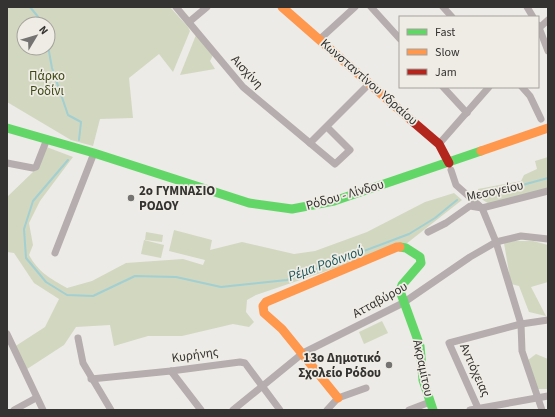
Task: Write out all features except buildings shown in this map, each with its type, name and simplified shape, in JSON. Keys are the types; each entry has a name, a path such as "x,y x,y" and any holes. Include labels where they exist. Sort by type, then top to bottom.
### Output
{"street":[{"name":"Αισχίνη","path":"176,7 243,87 335,164 349,152 349,147 327,127"},
{"path":"189,22 207,7"},
{"name":"Κωνσταντίνου Υδραίου","path":"282,7 439,144 450,166"},
{"path":"320,39 355,7"},
{"path":"443,7 451,16"},
{"path":"527,7 532,16"},
{"path":"376,9 399,38"},
{"path":"548,20 539,27 548,51"},
{"path":"310,143 370,83"},
{"path":"444,88 467,113"},
{"path":"439,144 488,88"},
{"path":"523,88 530,96 541,119"},
{"name":"Ρόδου - Λίνδου","path":"7,120 55,134 94,153"},
{"name":"Ρόδου - Λίνδου","path":"7,128 94,153 249,203 292,209 315,206 334,201 450,166 548,128"},
{"path":"7,163 33,168 36,166 47,139"},
{"path":"55,253 94,153"},
{"path":"450,166 456,185 482,208 496,242 521,324 522,351 542,410"},
{"name":"Μεσογείου","path":"428,232 446,223 470,206 482,208 548,191"},
{"name":"Ατταβύρου","path":"233,410 303,353 404,303 470,257 496,242 521,236 548,239"},
{"name":"Ακραμίτου","path":"303,353 282,329 264,313 262,310 266,302 397,247 406,248 416,253 420,257 421,263 402,285 400,291 420,346 423,380 432,406"},
{"path":"521,324 548,320"},
{"name":"Αντιόχειας","path":"478,408 449,343 521,324"},
{"path":"7,334 43,410"},
{"path":"78,338 83,364 111,410"},
{"path":"303,353 338,398"},
{"name":"Κυρήνης","path":"91,379 240,362 245,363 280,410"},
{"path":"171,371 201,410"},
{"path":"331,409 338,398 366,388"},
{"path":"470,410 548,396"},
{"path":"14,410 36,398"},
{"path":"409,410 432,406"}],"green space":[{"name":"Πάρκο Ροδίνι","path":"7,7 170,7 190,31 173,72 159,54 129,78 133,118 100,119 93,146 71,140 7,102"},
{"path":"196,35 213,55 210,61 215,69 180,75"},
{"path":"44,146 73,157 40,201 29,223 33,245 29,255 41,271 67,288 92,281 126,263 183,259 203,265 205,260 169,251 174,230 212,240 210,250 242,242 294,254 315,251 367,232 425,202 454,193 462,200 406,244 256,295 247,300 246,312 254,322 249,327 233,324 182,336 148,336 114,346 110,325 76,327 64,345 24,371 11,349 45,327 59,299 34,283 14,253 7,252 7,197 33,172"},
{"path":"548,157 548,188 492,205 480,197 478,189 521,181 524,175 537,169 535,161"},
{"path":"146,232 163,235 162,242 145,240"},
{"path":"144,240 164,245 161,258 141,254"},
{"path":"511,241 533,241 548,245 548,282 531,287 546,316 529,312 519,286 511,284 504,243"},
{"path":"382,321 388,333 364,344 359,332"},
{"path":"536,354 548,359 548,389 537,389 528,360"}],"waterway":[{"name":"Ρέμα Ροδινιού","path":"30,7 37,16"},
{"name":"Ρέμα Ροδινιού","path":"50,56 52,68 68,115 81,122 79,140"},
{"name":"Ρέμα Ροδινιού","path":"68,160 33,201 24,229 26,258 46,282 67,295 93,296 135,276 176,277 221,287 287,280 409,234 435,218 457,200"},
{"name":"Ρέμα Ροδινιού","path":"481,197 511,190 548,178"}],"traffic: fast":[{"path":"7,128 94,153 249,203 292,209 334,201 481,151"},
{"path":"400,247 406,248 420,257 421,263 402,285 400,291 420,346 423,380 433,410"}],"traffic: slow":[{"path":"282,7 411,120"},
{"path":"481,151 548,128"},
{"path":"338,398 282,329 264,313 263,306 266,302 400,247"}],"traffic: jam":[{"path":"411,120 439,144 449,163"}],"place":[{"name":"2ο ΓΥΜΝΑΣΙΟ ΡΟΔΟΥ","path":"131,198"},
{"name":"13ο Δημοτικό Σχολείο Ρόδου","path":"389,365"}]}
